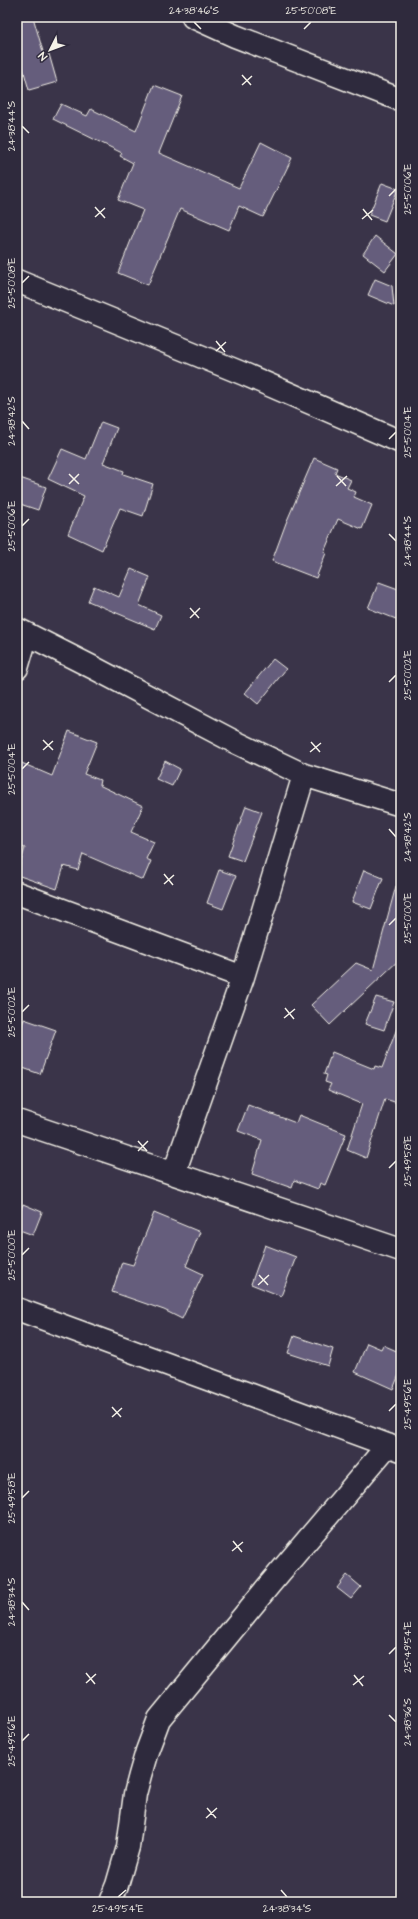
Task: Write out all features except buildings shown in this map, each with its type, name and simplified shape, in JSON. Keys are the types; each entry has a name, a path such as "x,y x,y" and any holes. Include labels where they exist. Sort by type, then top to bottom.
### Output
{"street":[{"path":"193,17 234,36 401,100"},
{"path":"17,281 244,374 401,442"},
{"path":"17,668 22,632 233,741 304,775 401,805"},
{"path":"174,1173 243,976 304,775"},
{"path":"17,893 243,976"},
{"path":"17,1121 401,1250"},
{"path":"17,1310 394,1448 270,1584 159,1718 135,1794 128,1847 117,1885 110,1902"}]}
